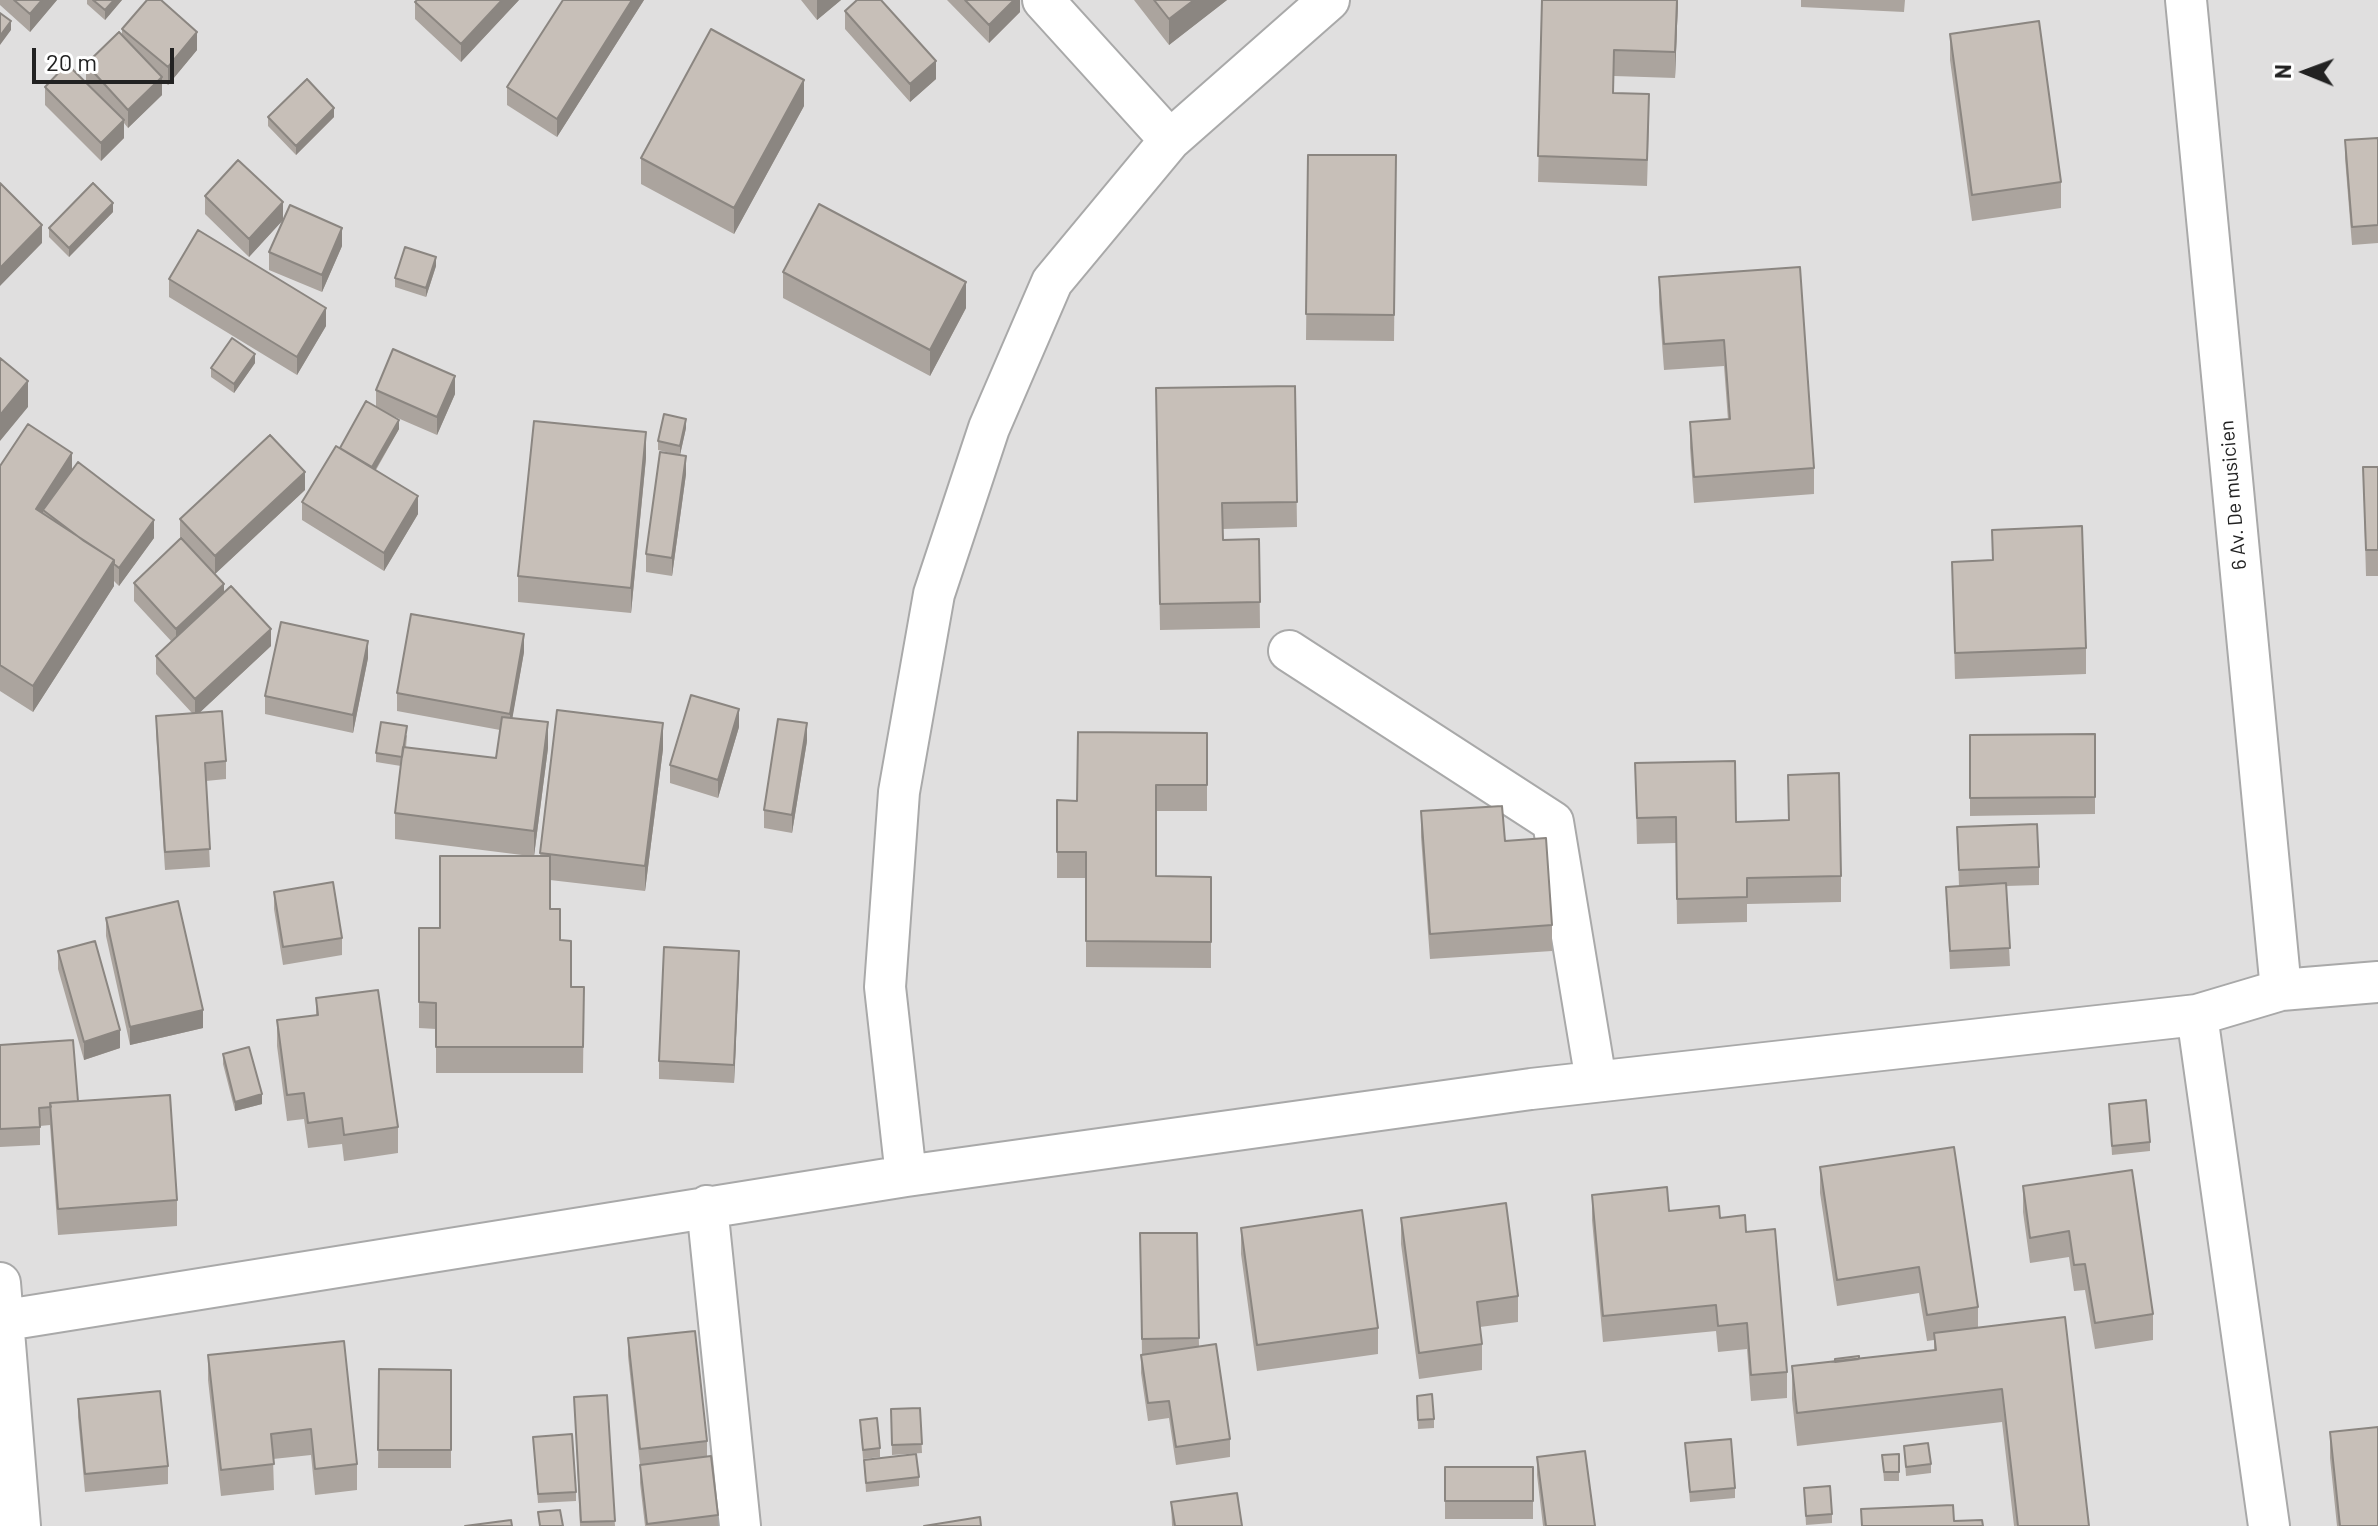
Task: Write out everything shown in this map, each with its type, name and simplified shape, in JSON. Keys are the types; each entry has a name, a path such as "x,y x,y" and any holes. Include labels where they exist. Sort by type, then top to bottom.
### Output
{"street":[{"path":"1043,0 1170,140"},
{"path":"906,1176 885,987 899,792 934,594 989,428 1052,282 1170,140 1329,0"},
{"name":"6 Av. De musicien","path":"2186,0 2281,990"},
{"path":"1289,651 1553,822 1596,1081"},
{"path":"20,1526 2,1308 906,1176 1596,1081 2197,1015 2281,990 2378,982"},
{"path":"2197,1015 2269,1526"},
{"path":"707,1206 740,1526"}],"shaded area":[{"path":"0,0 2378,0 2378,1526 0,1526"}],"building":[{"path":"14,0 42,0 30,14"},
{"path":"93,0 114,0 105,10"},
{"path":"147,0 161,0 197,32 168,67 122,29"},
{"path":"502,0 461,44 415,2"},
{"path":"563,0 632,0 557,119 507,87"},
{"path":"857,0 881,0 936,61 910,84 845,11"},
{"path":"965,0 1014,0 989,25"},
{"path":"1154,0 1194,0 1169,19"},
{"path":"1542,0 1677,0 1675,52 1614,50 1613,93 1649,94 1647,160 1538,156"},
{"path":"0,13 11,21 0,36"},
{"path":"2039,21 2061,182 1972,195 1950,34"},
{"path":"711,29 804,80 734,208 641,158"},
{"path":"119,32 162,77 128,110 86,64"},
{"path":"67,64 124,120 101,143 45,87"},
{"path":"307,79 334,108 296,146 268,117"},
{"path":"2378,138 2378,225 2352,227 2345,140"},
{"path":"1308,155 1396,155 1394,315 1306,314"},
{"path":"238,160 283,202 249,239 205,196"},
{"path":"0,183 42,225 0,268"},
{"path":"93,183 113,203 69,248 49,228"},
{"path":"819,204 966,282 930,350 783,272"},
{"path":"290,205 342,228 322,275 269,252"},
{"path":"198,230 326,308 297,357 169,279"},
{"path":"405,247 436,257 426,288 395,278"},
{"path":"1800,267 1814,468 1694,477 1690,422 1730,419 1724,340 1664,344 1659,277"},
{"path":"232,338 255,354 234,384 211,368"},
{"path":"393,349 455,376 437,417 376,390"},
{"path":"0,358 28,381 0,415"},
{"path":"1295,386 1297,502 1222,503 1223,540 1259,539 1260,602 1160,604 1156,388"},
{"path":"366,401 399,420 372,467 340,448"},
{"path":"664,414 686,419 680,446 658,441"},
{"path":"534,421 646,432 631,588 518,576"},
{"path":"28,424 72,453 36,509 114,560 33,686 0,665 0,466"},
{"path":"270,435 305,472 215,556 180,519"},
{"path":"336,446 418,496 384,553 302,502"},
{"path":"660,452 686,456 672,558 646,554"},
{"path":"78,462 154,520 119,568 114,560 43,510"},
{"path":"2363,467 2378,467 2378,550 2366,550"},
{"path":"2082,526 2086,648 1955,653 1952,562 1993,560 1992,530"},
{"path":"181,538 224,584 176,629 134,583"},
{"path":"231,586 271,629 195,699 156,656"},
{"path":"411,614 524,634 510,714 397,693"},
{"path":"281,622 368,641 353,715 265,696"},
{"path":"691,695 739,709 718,780 670,765"},
{"path":"557,710 663,723 645,866 540,853"},
{"path":"222,711 226,761 205,763 210,849 165,852 156,716"},
{"path":"502,717 548,722 534,831 395,813 403,747 496,758"},
{"path":"778,719 807,723 792,815 764,810"},
{"path":"381,722 407,726 402,757 376,753"},
{"path":"1078,732 1207,733 1207,785 1156,785 1156,876 1211,877 1211,942 1086,941 1086,852 1057,852 1057,800 1077,801"},
{"path":"2095,734 2095,797 1970,798 1970,735"},
{"path":"1735,761 1736,822 1789,820 1788,775 1839,773 1841,876 1747,878 1747,897 1677,899 1676,817 1637,818 1635,763"},
{"path":"1502,806 1505,841 1546,838 1552,925 1430,934 1421,811"},
{"path":"2037,824 2039,867 1959,870 1957,827"},
{"path":"440,856 550,856 550,909 560,909 560,940 571,941 571,987 584,987 583,1047 436,1047 436,1003 419,1002 419,928 440,928"},
{"path":"333,882 342,938 283,947 274,892"},
{"path":"2006,883 2010,948 1950,951 1946,887"},
{"path":"178,901 203,1010 130,1027 106,918"},
{"path":"95,941 120,1030 84,1042 58,951"},
{"path":"664,947 739,951 734,1065 659,1061"},
{"path":"378,990 398,1127 344,1135 342,1118 308,1123 304,1093 287,1095 277,1020 318,1015 316,998"},
{"path":"73,1040 78,1101 50,1103 51,1107 39,1108 40,1127 0,1129 0,1045"},
{"path":"249,1047 262,1094 235,1102 223,1054"},
{"path":"170,1095 177,1200 58,1209 50,1103"},
{"path":"2146,1100 2150,1142 2112,1146 2109,1104"},
{"path":"1954,1147 1978,1307 1927,1315 1919,1267 1837,1280 1820,1167"},
{"path":"2132,1170 2153,1314 2095,1323 2085,1264 2074,1265 2069,1231 2030,1238 2023,1186"},
{"path":"1667,1187 1669,1211 1719,1206 1720,1218 1745,1215 1746,1232 1775,1229 1787,1372 1751,1375 1747,1323 1718,1326 1716,1305 1603,1316 1592,1195"},
{"path":"1506,1203 1518,1296 1477,1302 1482,1344 1419,1353 1401,1218"},
{"path":"1362,1210 1378,1328 1257,1345 1241,1228"},
{"path":"1140,1233 1197,1233 1199,1338 1142,1339"},
{"path":"2065,1317 2089,1526 2018,1526 2002,1389 1797,1413 1792,1366 1936,1350 1934,1333"},
{"path":"695,1331 707,1441 640,1449 628,1338"},
{"path":"344,1341 357,1464 315,1469 311,1429 271,1434 274,1464 221,1470 208,1355"},
{"path":"1216,1344 1230,1439 1176,1447 1169,1401 1148,1403 1141,1355"},
{"path":"1859,1356 1859,1359 1835,1362 1835,1359"},
{"path":"379,1369 451,1370 451,1450 378,1450"},
{"path":"160,1391 168,1466 85,1474 78,1399"},
{"path":"1432,1394 1434,1419 1418,1420 1417,1396"},
{"path":"607,1395 615,1521 581,1522 574,1397"},
{"path":"920,1408 922,1444 892,1445 891,1409"},
{"path":"877,1418 880,1448 863,1450 860,1420"},
{"path":"2378,1427 2378,1526 2340,1526 2330,1432"},
{"path":"572,1434 576,1492 538,1494 533,1437"},
{"path":"1731,1439 1735,1488 1690,1492 1685,1443"},
{"path":"1928,1443 1931,1464 1906,1467 1904,1446"},
{"path":"1585,1451 1595,1526 1546,1526 1537,1457"},
{"path":"916,1454 919,1477 866,1483 864,1460"},
{"path":"1899,1454 1899,1472 1884,1472 1882,1455"},
{"path":"711,1456 718,1515 647,1524 640,1465"},
{"path":"1445,1467 1533,1467 1533,1501 1445,1501"},
{"path":"1830,1486 1832,1514 1806,1516 1804,1488"},
{"path":"1237,1493 1242,1526 1175,1526 1171,1502"},
{"path":"1953,1505 1954,1521 1982,1520 1983,1526 1862,1526 1861,1509"},
{"path":"560,1510 563,1526 540,1526 538,1512"},
{"path":"980,1517 981,1526 924,1526"},
{"path":"511,1520 512,1526 465,1526"}]}
